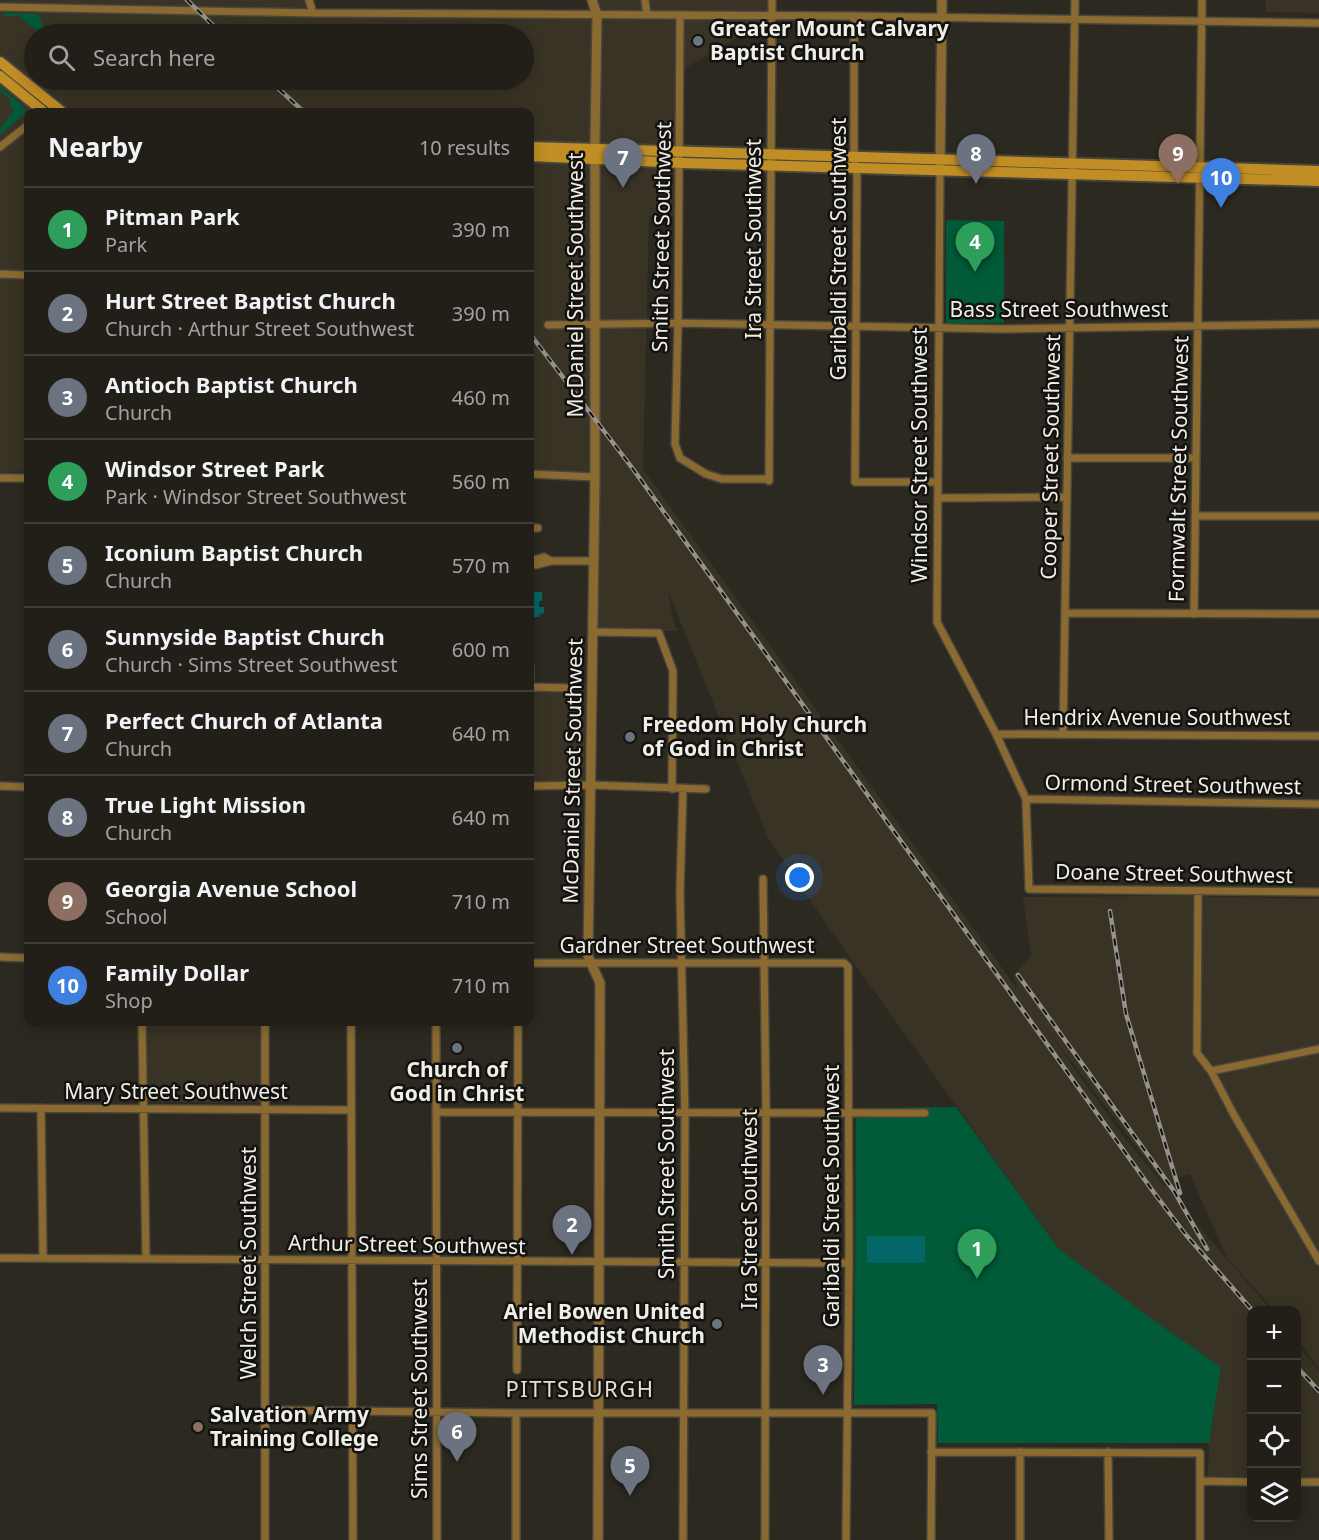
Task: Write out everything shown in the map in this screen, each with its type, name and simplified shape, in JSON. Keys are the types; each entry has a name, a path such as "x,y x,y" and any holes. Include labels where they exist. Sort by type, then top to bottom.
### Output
{"main road":[{"path":"0,62 24,82"},
{"path":"0,76 36,108"},
{"path":"34,90 57,108"},
{"path":"534,147 595,154"},
{"path":"534,156 595,154 940,164 1199,173 1319,181"},
{"path":"1199,173 1319,171"}],"street":[{"path":"309,0 313,13"},
{"name":"McDaniel Street Southwest","path":"592,0 597,15 593,407 595,477 588,956 600,982 598,1540"},
{"path":"645,0 647,15"},
{"name":"Ira Street Southwest","path":"769,480 772,0"},
{"name":"Windsor Street Southwest","path":"942,0 937,622 996,734 1026,799 1029,889"},
{"name":"Cooper Street Southwest","path":"1063,734 1075,0"},
{"name":"Formwalt Street Southwest","path":"1194,614 1203,0"},
{"path":"0,7 313,13 772,15 1319,23"},
{"name":"Smith Street Southwest","path":"680,15 675,444 680,458 706,474 722,478 769,480"},
{"name":"Garibaldi Street Southwest","path":"854,16 857,326 855,482 938,482"},
{"path":"44,108 48,101"},
{"path":"0,147 24,128"},
{"path":"0,274 24,275"},
{"name":"Bass Street Southwest","path":"548,325 678,323 1069,329 1319,324"},
{"path":"1067,458 1196,458"},
{"path":"534,474 595,477"},
{"path":"0,478 24,478"},
{"path":"938,498 1067,497"},
{"path":"1195,516 1319,516"},
{"path":"534,563 543,565 551,561 594,561"},
{"path":"1066,613 1319,614"},
{"path":"593,632 659,633 673,671 672,789"},
{"path":"534,687 570,688"},
{"name":"Hendrix Avenue Southwest","path":"996,734 1319,736"},
{"path":"534,786 590,785 706,789"},
{"path":"0,786 24,786"},
{"name":"Smith Street Southwest","path":"683,788 680,893 685,1112 683,1540"},
{"name":"Ormond Street Southwest","path":"1026,799 1319,804"},
{"name":"Ira Street Southwest","path":"763,879 766,962 765,1540"},
{"name":"Doane Street Southwest","path":"1029,889 1319,892"},
{"path":"1198,891 1197,1053 1211,1071 1319,1261"},
{"path":"0,957 24,957"},
{"name":"Gardner Street Southwest","path":"534,963 844,963"},
{"name":"Garibaldi Street Southwest","path":"844,963 848,967 849,1263 846,1540"},
{"path":"142,1026 146,1259"},
{"name":"Welch Street Southwest","path":"265,1026 265,1540"},
{"path":"351,1026 353,1540"},
{"name":"Sims Street Southwest","path":"436,1026 437,1540"},
{"path":"517,1370 518,1026"},
{"path":"1211,1071 1319,1049"},
{"name":"Mary Street Southwest","path":"0,1108 351,1110"},
{"path":"41,1108 43,1258"},
{"path":"436,1112 925,1113"},
{"name":"Arthur Street Southwest","path":"0,1258 849,1263"},
{"path":"265,1410 516,1413 932,1413 931,1540"},
{"path":"516,1413 516,1540"},
{"path":"931,1452 1200,1453 1200,1540"},
{"path":"1020,1452 1020,1540"},
{"path":"1108,1452 1109,1540"},
{"path":"1200,1481 1247,1482"},
{"path":"1301,1482 1319,1482"}],"shaded area":[{"path":"0,0 308,0 312,13 592,15 587,0 775,0 775,15 677,73 682,216 649,216 643,469 1018,990 1013,975 1031,956 1023,898 1025,897 1186,896 1319,899 1319,1369 1301,1344 1301,1306 1270,1306 1227,1258 1190,1174 1176,1178 1180,1205 1268,1306 1247,1306 1247,1476 1208,1476 1209,1443 1220,1373 1058,1248 831,931 768,838 668,591 673,620 678,631 589,631 593,480 534,473 534,108 24,108 24,471 0,473","holes":["1043,1024 1166,1186 1117,1128"]},
{"path":"1265,0 1319,0 1319,13 1266,12"},
{"path":"534,684 589,685 589,787 534,787"},
{"path":"146,1026 260,1026 261,1103 146,1102"},
{"path":"1301,1349 1319,1371 1319,1477 1301,1477"}],"green space":[{"path":"2,13 38,14 42,24 29,24 19,16 3,16"},
{"path":"0,86 25,108 23,115 0,135 0,128 14,111 9,106 12,101 0,91"},
{"path":"946,220 1004,221 1004,323 946,323"},
{"path":"956,1107 1058,1248 1150,1318 1221,1367 1209,1443 938,1443 937,1404 854,1405 856,1108"}],"water":[{"path":"534,592 542,592 539,607 544,607 544,613 539,617 534,617"},
{"path":"867,1236 925,1236 925,1263 867,1263"}],"railway":[{"path":"187,0 212,24"},
{"path":"280,90 300,108"},
{"path":"534,339 633,469 1155,1194 1186,1235 1248,1306"},
{"path":"1110,911 1126,1014 1180,1193"},
{"path":"1018,975 1174,1191 1207,1249"},
{"path":"1301,1371 1319,1391"}],"place":[{"name":"Greater Mount Calvary Baptist Church","path":"698,41"},
{"name":"True Light Mission","path":"976,184"},
{"name":"Georgia Avenue School","path":"1178,184"},
{"name":"Perfect Church of Atlanta","path":"623,188"},
{"name":"Family Dollar","path":"1221,208"},
{"name":"Windsor Street Park","path":"975,272"},
{"name":"Freedom Holy Church of God in Christ","path":"630,737"},
{"name":"Church of God in Christ","path":"457,1048"},
{"name":"Hurt Street Baptist Church","path":"572,1255"},
{"name":"Pitman Park","path":"977,1279"},
{"name":"Ariel Bowen United Methodist Church","path":"717,1324"},
{"name":"Antioch Baptist Church","path":"823,1395"},
{"name":"Salvation Army Training College","path":"198,1427"},
{"name":"Sunnyside Baptist Church","path":"457,1462"},
{"name":"Iconium Baptist Church","path":"630,1496"}],"district":[{"name":"PITTSBURGH","path":"580,1389"}]}
